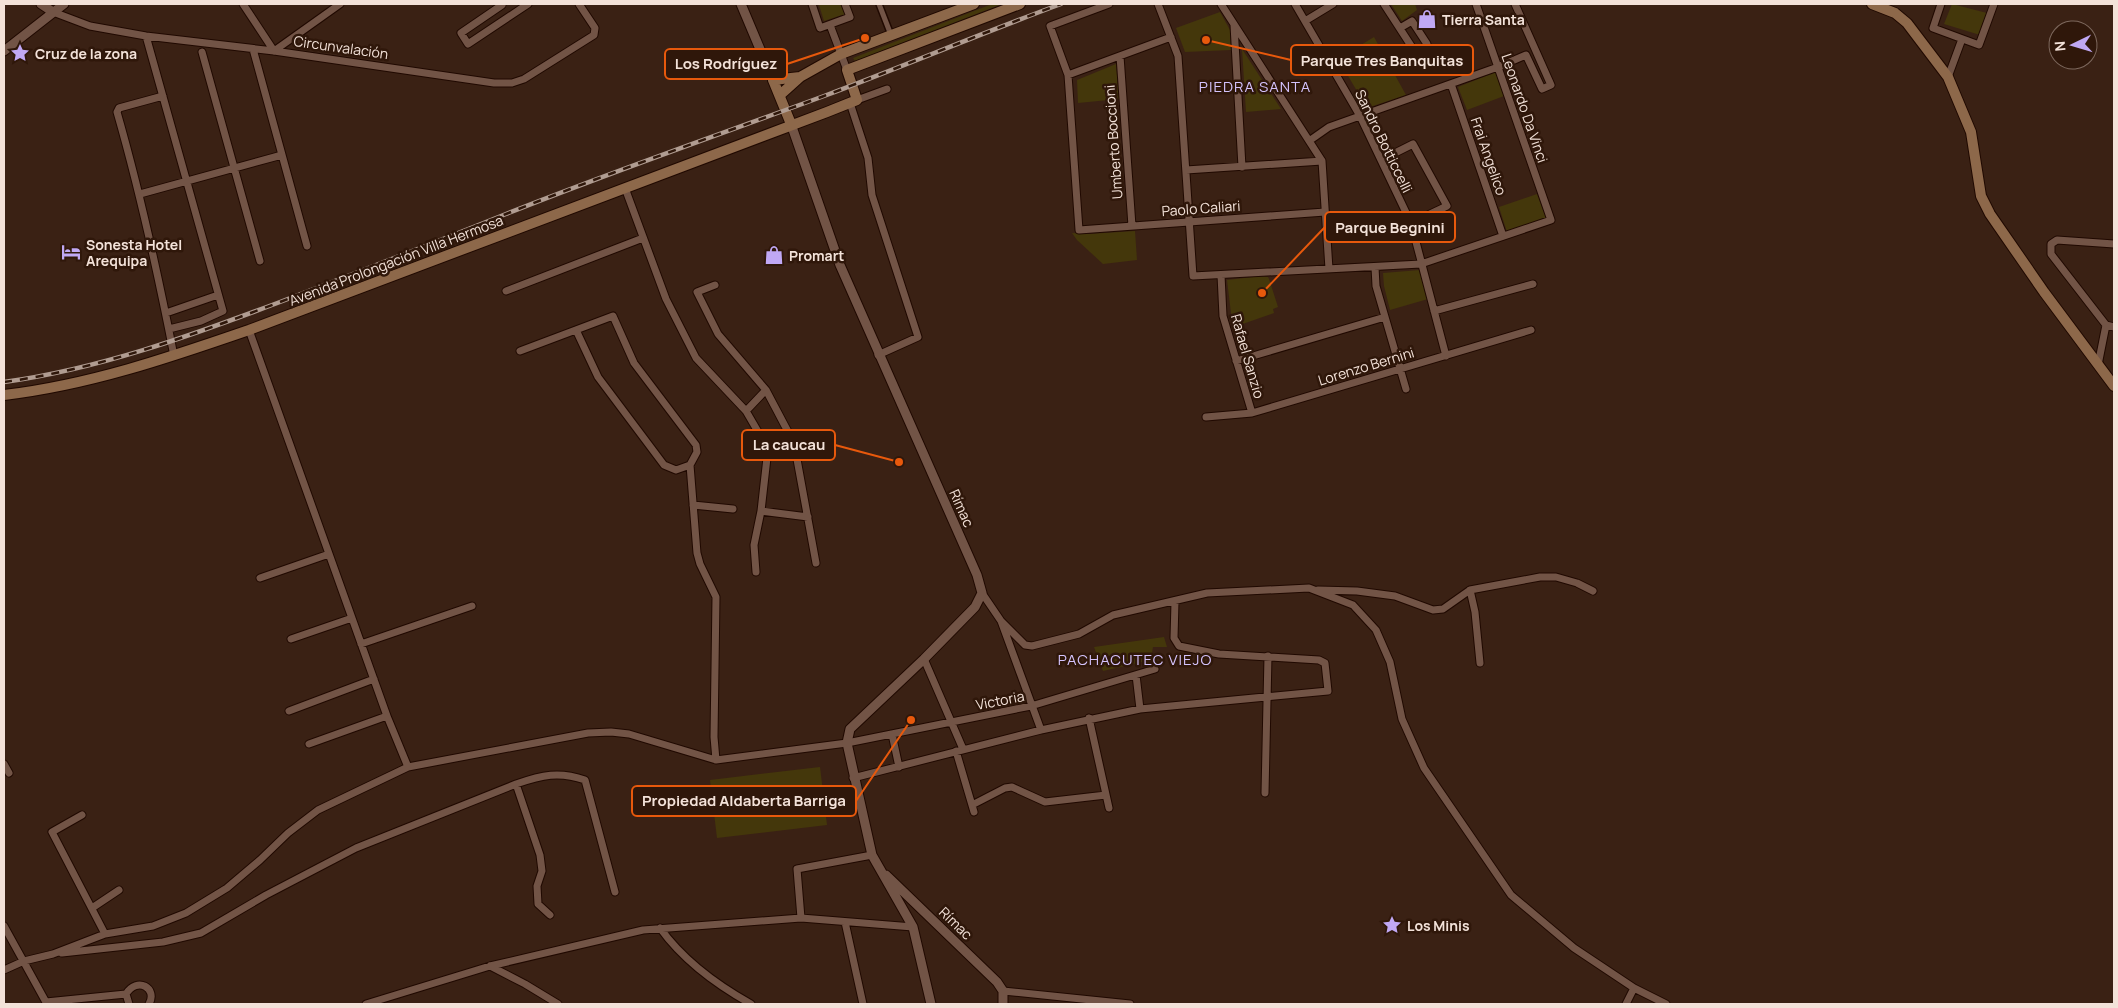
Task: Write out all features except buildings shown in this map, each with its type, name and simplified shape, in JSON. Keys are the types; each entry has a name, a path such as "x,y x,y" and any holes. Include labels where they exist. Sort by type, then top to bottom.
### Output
{"main road":[{"path":"780,96 800,76 841,54 974,4"},
{"path":"854,101 847,70 1020,4"},
{"path":"1872,4 1895,14 1907,23 1948,77 1971,132 1981,196 1990,214 2114,386"},
{"path":"791,124 773,80 800,76"},
{"name":"Avenida Prolongación Villa Hermosa","path":"4,395 104,377 174,356 249,330 854,101"}],"street":[{"name":"Circunvalación","path":"41,4 53,12 90,26 146,36 274,51 494,83 512,83 524,80 594,35 595,28 579,4"},
{"path":"4,51 64,4"},
{"path":"242,4 274,51 340,4"},
{"path":"510,16 502,4 461,33 468,44 510,16 528,4"},
{"path":"740,4 773,80"},
{"path":"812,4 820,28 850,17 845,4"},
{"path":"879,4 891,35"},
{"path":"1109,4 1050,26 1068,75 1170,37"},
{"path":"1158,4 1178,56 1192,276 1422,264 1503,236"},
{"path":"1221,4 1322,161 1329,269"},
{"name":"Sandro Botticcelli","path":"1295,4 1360,116 1410,223 1446,356"},
{"path":"1305,21 1333,4"},
{"path":"1384,4 1417,54 1426,49 1427,44 1412,21 1400,28"},
{"name":"Leonardo Da Vinci","path":"1476,4 1551,220 1503,236"},
{"path":"1309,141 1329,127 1498,67 1526,55 1542,89 1552,85 1515,4"},
{"path":"1941,4 1933,28 1979,45 1994,4"},
{"path":"1234,24 1242,167"},
{"path":"830,25 847,70"},
{"path":"146,36 223,312 201,321 169,329"},
{"path":"1948,77 1962,39"},
{"path":"253,49 307,246"},
{"path":"202,52 260,261"},
{"name":"Umberto Boccioni","path":"1120,56 1132,226"},
{"name":"Paolo Caliari","path":"1068,75 1079,230 1325,212"},
{"name":"Frai Angelico","path":"1451,84 1503,236"},
{"path":"878,356 918,337 872,195 868,158 854,101 887,89"},
{"path":"163,96 119,108 117,112 140,194 174,356"},
{"name":"Rímac","path":"791,124 840,265 878,356 977,575 982,594"},
{"path":"1381,160 1413,144 1447,206 1410,223"},
{"path":"140,194 282,155"},
{"path":"1186,170 1322,161"},
{"path":"625,188 666,299 696,358 746,411 768,449 761,511 754,545 756,572"},
{"path":"506,291 643,238"},
{"path":"2114,244 2057,240 2051,244 2051,254 2106,325 2114,327"},
{"path":"1375,267 1376,286 1406,389"},
{"name":"Rafael Sanzio","path":"1221,275 1223,316 1252,413"},
{"path":"1434,311 1532,284"},
{"path":"715,285 697,292 718,334 766,390 794,443 816,563"},
{"path":"166,313 218,295"},
{"path":"53,954 105,934 153,926 186,913 227,888 288,833 318,810 408,767 588,733 611,732 629,734 716,760 714,737 716,596 700,564 697,553 690,465 697,452 696,445 634,363 613,316 520,351"},
{"path":"1236,361 1384,317"},
{"path":"2098,366 2106,325"},
{"path":"249,330 387,716 408,767"},
{"path":"576,330 598,377 664,465 676,470 690,465"},
{"name":"Lorenzo Bernini","path":"1206,417 1252,413 1531,330"},
{"path":"746,411 766,390"},
{"path":"694,505 732,510"},
{"path":"761,511 808,517"},
{"path":"260,578 329,554"},
{"path":"1313,590 1357,591 1395,596 1433,610 1443,609 1470,590 1540,577 1556,577 1577,583 1593,591"},
{"path":"846,743 850,729 924,659 975,606 982,594 1000,621 1025,645 1032,646 1079,634 1113,615 1207,593 1309,588 1353,606 1376,630 1390,662 1402,719 1424,768 1511,895 1574,948 1634,988 1666,1004"},
{"path":"1470,590 1475,612 1480,663"},
{"path":"854,778 1089,718 1140,709 1328,691 1325,663 1319,660 1219,654 1179,646 1174,638 1175,602"},
{"path":"361,644 472,606"},
{"path":"291,639 352,618"},
{"path":"1000,621 1041,730"},
{"path":"1265,793 1268,656"},
{"path":"924,659 952,722 973,808 1005,788 1012,787 1045,802 1106,795"},
{"name":"Victoria","path":"716,760 846,743 1031,706 1155,669"},
{"path":"1136,675 1140,709"},
{"path":"289,710 374,679"},
{"path":"308,744 387,716"},
{"path":"1089,718 1109,808"},
{"path":"892,734 899,767"},
{"name":"Rímac","path":"846,743 872,855 913,927 931,1004"},
{"path":"4,764 8,772"},
{"path":"4,970 24,961 53,954 163,942 202,933 266,895 356,848 516,784 542,776 569,775 585,780 615,892"},
{"path":"516,784 540,855 542,871 537,886 538,904 550,915"},
{"path":"82,815 52,832 105,934"},
{"path":"801,918 797,869 872,855"},
{"name":"Rímac","path":"878,868 997,982 1003,992"},
{"path":"92,908 119,890"},
{"path":"366,1004 385,1001 490,966 643,930 801,918 913,927"},
{"path":"845,922 863,1004"},
{"path":"4,926 47,1003 126,994"},
{"path":"660,928 674,946 721,987 751,1004"},
{"path":"490,966 558,1004"},
{"path":"129,1004 126,994 130,987 138,984 145,986 150,992 151,1000 149,1004"},
{"path":"1626,1004 1634,988"},
{"path":"1003,1004 1003,992 1130,1004"}],"shaded area":[{"path":"842,4 845,14 824,21 819,5"},
{"path":"992,4 1002,4 855,61 853,58"},
{"path":"1391,4 1415,4 1417,10 1402,21"},
{"path":"1952,4 1987,13 1980,35 1944,24"},
{"path":"1220,12 1230,30 1231,50 1185,52 1176,28"},
{"path":"1374,37 1406,95 1367,108 1338,59"},
{"path":"1242,49 1281,109 1246,112"},
{"path":"1116,64 1119,99 1078,103 1077,80"},
{"path":"1496,72 1504,96 1467,110 1458,87"},
{"path":"1537,194 1546,218 1507,232 1499,207"},
{"path":"1135,231 1137,260 1103,264 1072,233 1088,234"},
{"path":"1420,270 1428,299 1390,310 1383,273"},
{"path":"1261,276 1268,277 1278,307 1273,309 1274,313 1234,327 1227,280"},
{"path":"1164,637 1167,647 1153,647 1151,660 1103,671 1094,647"},
{"path":"820,767 827,825 717,838 710,780"}],"railway":[{"path":"4,382 75,369 144,350 212,327 585,183 854,85 1061,4"}],"place":[{"name":"Tierra Santa","path":"1427,19"},
{"name":"Los Rodríguez","path":"865,38"},
{"name":"Parque Tres Banquitas","path":"1206,40"},
{"name":"Cruz de la zona","path":"20,53"},
{"name":"Sonesta Hotel Arequipa","path":"71,252"},
{"name":"Promart","path":"774,255"},
{"name":"Parque Begnini","path":"1262,293"},
{"name":"La caucau","path":"899,462"},
{"name":"Propiedad Aldaberta Barriga","path":"911,720"},
{"name":"Los Minis","path":"1392,925"}],"district":[{"name":"PIEDRA SANTA","path":"1255,86"},
{"name":"PACHACUTEC VIEJO","path":"1135,659"}]}
